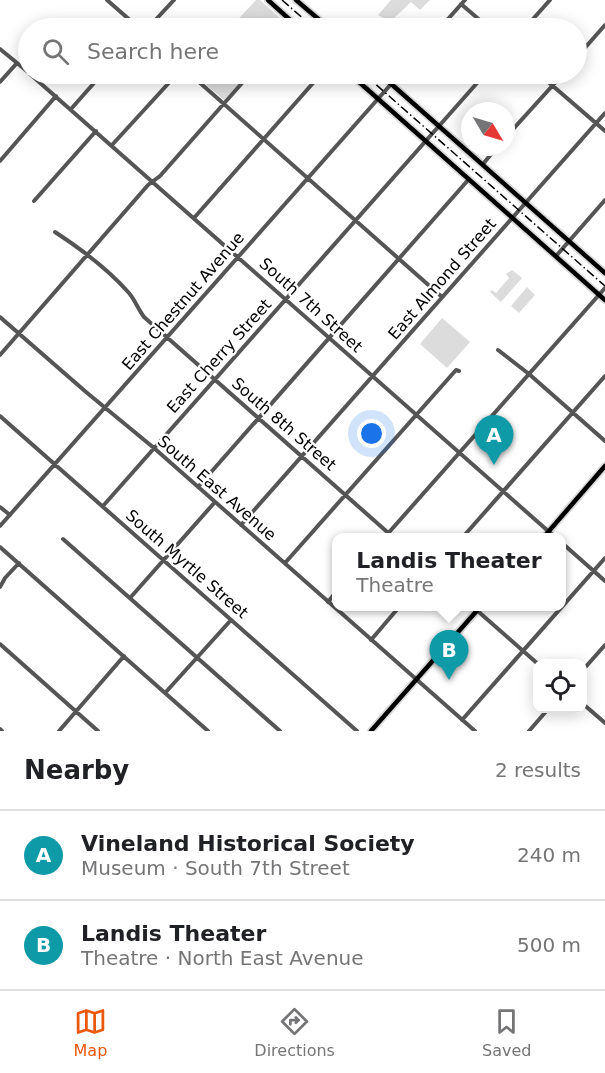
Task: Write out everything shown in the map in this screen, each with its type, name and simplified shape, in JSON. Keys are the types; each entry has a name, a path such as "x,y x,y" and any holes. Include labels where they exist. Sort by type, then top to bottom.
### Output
{"main road":[{"path":"268,0 285,18"},
{"path":"296,0 317,18"},
{"path":"362,84 605,300"},
{"path":"392,84 605,273"},
{"path":"549,531 605,466"},
{"path":"371,731 474,611"}],"street":[{"path":"107,0 128,18"},
{"path":"157,18 174,0"},
{"path":"534,18 550,0"},
{"path":"449,18 463,2 479,18"},
{"path":"587,45 605,25"},
{"name":"South 7th Street","path":"0,50 17,63"},
{"path":"0,82 17,63"},
{"name":"South 7th Street","path":"42,84 551,533"},
{"path":"71,109 93,84"},
{"path":"112,145 168,84"},
{"path":"202,84 442,297"},
{"path":"0,355 148,185 241,84"},
{"path":"194,218 312,84"},
{"name":"East Chestnut Avenue","path":"0,526 390,84"},
{"name":"East Cherry Street","path":"103,506 476,84"},
{"path":"515,127 552,85 605,132"},
{"path":"0,161 56,96"},
{"name":"East Almond Street","path":"241,525 605,113"},
{"path":"34,201 96,131"},
{"path":"483,164 490,156"},
{"path":"198,487 469,179"},
{"path":"556,256 605,200"},
{"name":"South 8th Street","path":"55,232 87,255 126,290 144,317 389,532"},
{"path":"389,532 605,288"},
{"name":"South East Avenue","path":"0,317 154,448 332,606"},
{"path":"498,350 529,374 605,441"},
{"path":"285,563 416,414 456,370 459,371"},
{"path":"466,533 605,375"},
{"name":"South Myrtle Street","path":"0,416 357,731"},
{"path":"130,598 215,502"},
{"path":"0,507 10,515"},
{"path":"63,539 280,731"},
{"path":"0,547 208,731"},
{"path":"566,547 605,581"},
{"path":"566,603 605,558"},
{"path":"0,587 3,580 19,563"},
{"path":"328,602 332,597"},
{"name":"South East Avenue","path":"338,611 475,731"},
{"path":"371,640 396,611"},
{"path":"480,611 533,660"},
{"path":"462,720 558,611"},
{"path":"165,693 231,620"},
{"path":"0,644 98,731"},
{"path":"587,665 605,645"},
{"path":"59,731 124,657"},
{"path":"587,707 605,723"},
{"path":"529,731 545,713"}],"shaded area":[{"path":"256,0 260,0 280,18 239,18"},
{"path":"391,0 430,0 420,10 411,2 394,18 383,18 378,15"},
{"path":"206,84 239,84 224,100"},
{"path":"512,270 522,278 501,302 490,292 492,290 496,293 509,278 506,274"},
{"path":"527,287 535,295 519,313 511,306"},
{"path":"442,318 470,342 447,368 420,344"}],"railway":[{"path":"282,0 303,18"},
{"path":"375,84 605,286"}],"place":[{"name":"Vineland Historical Society","path":"494,465"},
{"name":"Landis Theater","path":"449,680"}]}
